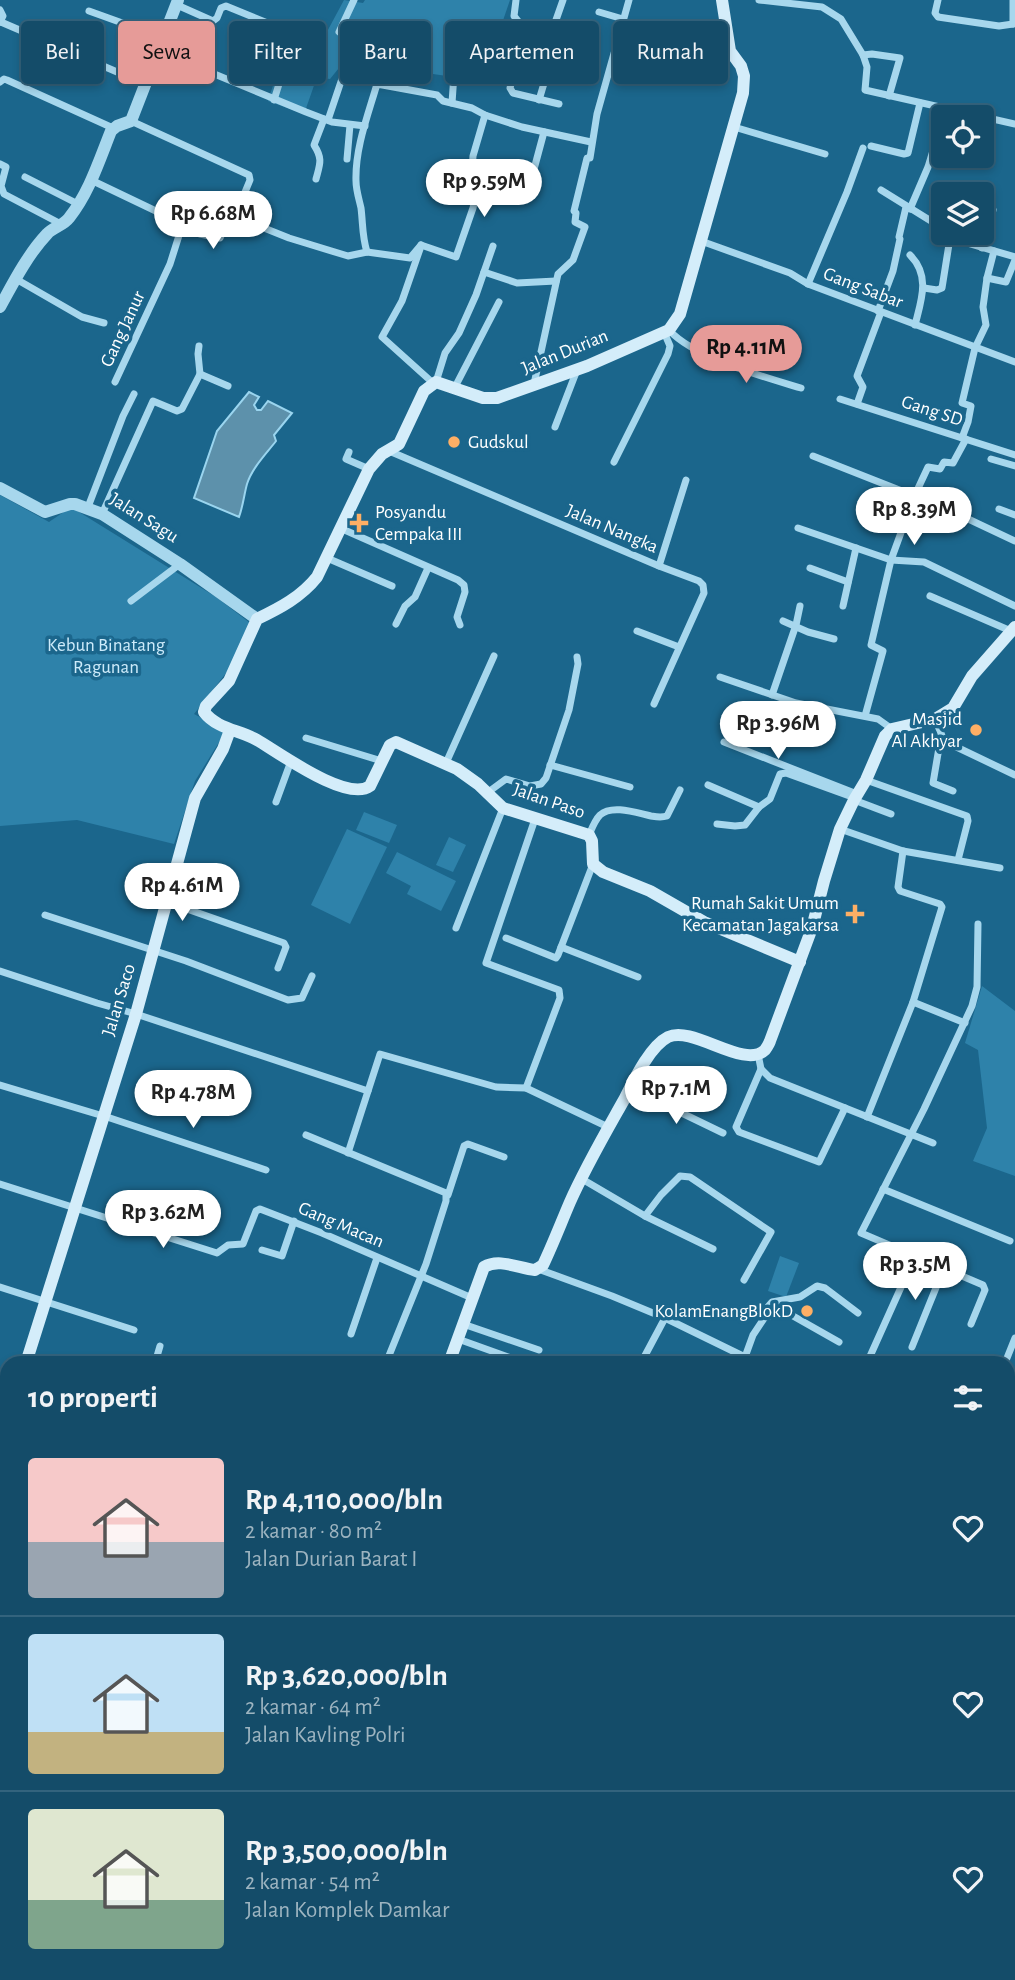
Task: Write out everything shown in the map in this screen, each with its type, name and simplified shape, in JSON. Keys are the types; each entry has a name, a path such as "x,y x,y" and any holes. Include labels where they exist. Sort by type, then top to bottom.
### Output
{"main road":[{"path":"666,331 680,314 743,93 744,76 741,66 730,51 722,0"},
{"name":"Jalan Durian","path":"434,383 490,399 534,387 666,331"},
{"path":"257,619 278,609 317,577 369,469 374,461 399,444 424,391 434,383"},
{"name":"Jalan Paso","path":"257,619 229,681 204,709 206,716 230,730 256,739 332,783 365,790 370,786 390,745 396,742 469,776 503,808 589,835 592,841 593,864"},
{"path":"452,1356 481,1272 489,1264 498,1262 530,1270 543,1265 582,1179 653,1049 674,1035 691,1037 750,1055 764,1050 771,1041 812,928 840,829 885,736 892,729 935,719 953,708 972,676 1013,629"},
{"name":"Jalan Saco","path":"28,1356 136,1014 195,798 230,730"},
{"path":"593,864 603,872 650,891 704,922 800,962"}],"street":[{"path":"339,32 354,0"},
{"path":"516,0 514,16 518,21"},
{"path":"556,21 563,0"},
{"path":"534,387 558,274 573,260 585,227 575,222 574,211 587,159 590,158 593,144 591,142 629,0"},
{"path":"759,0 822,3 841,19 863,55 867,67 866,90 931,105"},
{"path":"937,0 935,13 938,18 999,26 1014,23 1013,0"},
{"path":"171,21 178,3 213,21 221,8 226,6 292,33 274,100"},
{"path":"0,10 3,16 0,22 118,72"},
{"path":"89,11 118,21"},
{"path":"598,12 623,19"},
{"path":"863,55 900,58 889,96"},
{"path":"215,75 326,120 365,126"},
{"path":"0,82 8,80 113,128"},
{"path":"316,179 321,162 314,145 340,82"},
{"path":"131,121 145,84"},
{"path":"367,252 362,236 356,166 377,84 437,95 443,102 472,108 522,127 591,142"},
{"path":"452,103 453,84"},
{"path":"511,84 513,93 559,104"},
{"path":"539,100 544,84"},
{"path":"808,284 867,147 908,153 920,103"},
{"path":"421,245 456,257 476,193 472,172 473,156 485,115"},
{"path":"994,119 1015,124"},
{"path":"0,307 46,235 62,224 78,204 113,128 131,121 249,175 250,180 237,216"},
{"path":"347,159 351,125"},
{"path":"734,127 825,154"},
{"path":"530,184 544,132"},
{"path":"857,404 863,387 857,376 899,254 899,237 908,208 931,157"},
{"path":"0,164 6,167 1,186 4,194 62,224"},
{"path":"25,177 78,204"},
{"path":"91,180 182,226 200,234 220,238 230,216 237,216 289,238 348,256 367,252 410,258 421,245"},
{"path":"881,190 931,221"},
{"name":"Gang Janur","path":"115,382 170,264 182,226"},
{"name":"Gang Sabar","path":"701,241 790,273 808,284 915,326 1015,362"},
{"path":"421,245 402,301 382,337 434,383 444,353 465,320 493,246"},
{"path":"924,288 942,288 949,245"},
{"path":"972,245 1015,259 1006,282 987,278"},
{"path":"865,716 883,652 870,645 891,560 927,468 940,469 944,462 953,463 964,438 971,406 962,403 975,348 986,325 983,307 994,251"},
{"path":"910,255 915,260 924,288 915,326"},
{"path":"484,272 517,283 556,281"},
{"path":"16,279 82,317 104,323"},
{"path":"455,387 499,302"},
{"path":"666,331 678,341 702,353 757,375 801,388"},
{"path":"614,462 668,355 670,346 666,331"},
{"path":"102,514 153,401 177,411 183,410 200,374 199,346"},
{"path":"400,359 412,365"},
{"path":"555,426 577,370"},
{"path":"200,374 228,386"},
{"path":"88,507 134,394"},
{"name":"Gang SD","path":"839,399 1015,455"},
{"name":"Jalan Nangka","path":"388,450 703,584 705,590 654,704"},
{"path":"349,452 346,460 369,469"},
{"path":"813,456 945,508 1015,541"},
{"path":"991,459 1015,466"},
{"path":"659,566 686,481"},
{"name":"Jalan Sagu","path":"0,488 45,512 70,504 88,507 102,514 180,564 257,619"},
{"path":"999,509 1015,515"},
{"path":"340,528 458,580 464,585 465,592 457,617 460,625"},
{"path":"798,528 891,560 924,562 1015,606"},
{"path":"844,606 856,548"},
{"path":"327,558 392,586"},
{"path":"131,601 180,564"},
{"path":"396,624 405,606 415,597 428,568"},
{"path":"810,568 848,582"},
{"path":"930,596 1013,629"},
{"path":"772,695 800,606"},
{"path":"783,621 834,639"},
{"path":"638,631 679,647"},
{"path":"446,763 494,656"},
{"path":"487,793 506,779 530,786 541,784 546,778 569,710 577,657"},
{"path":"720,677 796,703 878,719 892,729"},
{"path":"935,719 946,742 1015,775"},
{"path":"942,736 933,783 953,791"},
{"path":"306,738 382,761"},
{"path":"724,742 891,814"},
{"path":"276,802 291,761"},
{"path":"550,765 630,787"},
{"path":"717,824 745,825 759,807 770,799 780,774 786,773 855,798"},
{"path":"866,780 967,816 958,860"},
{"path":"708,785 759,807"},
{"path":"589,835 602,813 610,809 662,818 667,816 680,790"},
{"path":"456,928 503,808"},
{"path":"526,1088 560,998 559,990 486,963 535,819"},
{"path":"840,829 903,851 1000,868"},
{"path":"867,1117 912,1002 942,908 940,904 900,891 898,887 903,851"},
{"path":"506,938 555,958 593,864"},
{"path":"166,902 284,943 286,947 278,968"},
{"path":"45,915 288,1000 302,998 312,976"},
{"path":"971,1324 985,1288 980,1283 861,1233 965,1023 977,987 978,924"},
{"path":"561,947 638,977"},
{"path":"0,971 368,1091"},
{"path":"912,1002 965,1023"},
{"path":"348,1153 380,1054 496,1087 526,1088 608,1128"},
{"path":"758,1054 761,1069 770,1078 933,1143"},
{"path":"761,1069 736,1127 739,1132 819,1162 845,1108"},
{"path":"0,1085 103,1115 266,1170"},
{"path":"630,1088 723,1133"},
{"path":"306,1135 444,1191 447,1196"},
{"path":"389,1356 421,1276 464,1146 468,1144 504,1157"},
{"path":"645,1216 680,1176 690,1177 771,1232 744,1280"},
{"path":"582,1179 645,1216 713,1249"},
{"path":"0,1184 75,1208"},
{"path":"883,1189 1010,1241"},
{"name":"Gang Macan","path":"75,1208 217,1253 228,1245 243,1244 256,1211 260,1209 472,1298"},
{"path":"262,1250 282,1256 294,1222"},
{"path":"869,1356 915,1256"},
{"path":"351,1334 377,1258"},
{"path":"912,1347 944,1268"},
{"path":"538,1269 665,1318 738,1356"},
{"path":"747,1356 753,1335 772,1302 800,1297 817,1286 825,1288 858,1313"},
{"path":"0,1287 134,1329"},
{"path":"765,1317 786,1312 839,1342"},
{"path":"645,1356 665,1318"},
{"path":"463,1324 539,1350"},
{"path":"1008,1356 1015,1338"},
{"path":"458,1339 505,1356"},
{"path":"157,1356 160,1346"}],"green space":[{"path":"344,0 363,3 365,0 510,0 503,21 445,21 445,76 431,74 431,21 340,21 340,67 330,79 326,78 326,34"},
{"path":"273,84 315,84 304,114 268,101"},
{"name":"Kebun Binatang Ragunan","path":"0,495 49,522 71,507 216,597 250,623 230,668 194,714 226,731 195,781 174,844 77,820 0,826"},
{"path":"364,812 397,825 389,843 356,830"},
{"path":"347,829 387,847 350,924 311,905"},
{"path":"449,837 466,845 453,872 436,865"},
{"path":"397,852 456,881 441,911 407,894 411,886 386,873"},
{"path":"982,986 1015,1011 1015,1176 973,1161 987,1128 978,1050 965,1043"},
{"path":"780,1256 799,1263 786,1297 768,1291"}],"shaded area":[{"path":"249,392 259,397 254,405 257,410 261,410 268,401 292,413 274,435 276,441 249,478 239,517 194,498 217,431"}],"place":[{"name":"Gudskul","path":"454,442"},
{"name":"Posyandu Cempaka III","path":"359,523"},
{"name":"Masjid Al Akhyar","path":"976,730"},
{"name":"Rumah Sakit Umum Kecamatan Jagakarsa","path":"855,914"},
{"name":"KolamEnangBlokD","path":"807,1311"}]}
